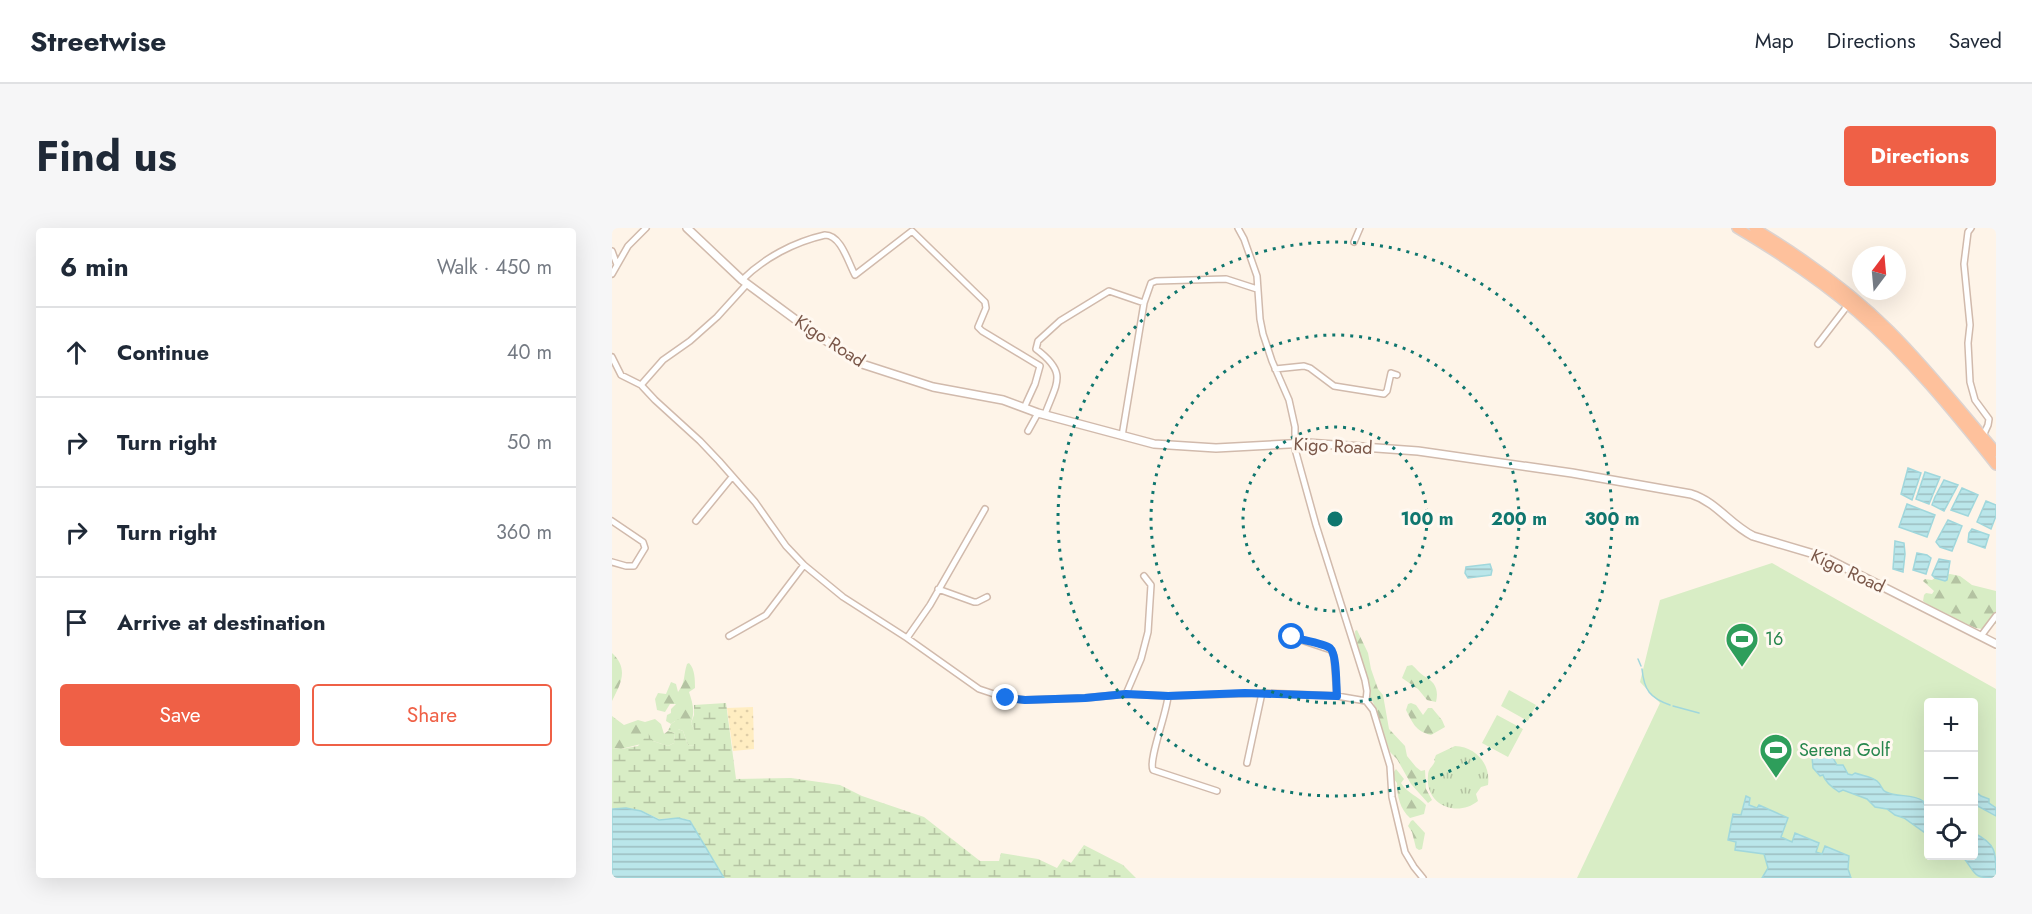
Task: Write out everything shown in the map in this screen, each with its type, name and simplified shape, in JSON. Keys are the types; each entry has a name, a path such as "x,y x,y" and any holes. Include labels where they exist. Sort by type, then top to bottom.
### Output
{"highway":[{"path":"1737,228 1770,248 1848,305 1926,381 1996,465"},
{"path":"1754,228 1803,260 1875,316 1948,392 1996,452"}],"street":[{"path":"612,274 628,246 646,228"},
{"name":"Kigo Road","path":"687,228 745,282 862,364 933,387 1003,400 1042,414 1155,444 1216,448 1294,442 1451,454 1691,494 1709,501 1734,524 1753,536 1824,557 1996,644"},
{"path":"1238,228 1257,276 1263,334 1293,414 1294,442 1316,525 1365,680 1366,701 1373,710 1390,766 1392,797 1405,852 1419,877"},
{"path":"1354,242 1360,228"},
{"path":"1971,228 1968,232 1964,264 1970,325 1968,343 1970,382 1975,400 1989,419 1989,425 1983,436"},
{"path":"641,385 663,360 690,341 717,317 764,260 797,245 830,235 837,240 855,275 912,231 985,302 986,308 978,327 1040,366 1024,408"},
{"path":"612,251 617,265"},
{"path":"1122,436 1144,303 1149,286 1156,281 1226,279 1257,289"},
{"path":"1028,431 1042,414 1058,376 1053,364 1036,349 1038,341 1072,312 1087,306 1110,291 1144,303"},
{"path":"1818,344 1848,305"},
{"path":"612,357 621,375 641,385 700,441 755,502 786,546 804,565 843,597 980,689 1006,698 1025,700 1126,694 1168,696 1262,693 1337,696 1366,701"},
{"path":"1275,369 1304,366 1334,386 1384,394 1387,392 1389,375 1391,373 1398,375"},
{"path":"696,521 732,477"},
{"path":"907,638 961,553 985,509"},
{"path":"612,521 643,542 645,548 634,566 626,567 612,562"},
{"path":"729,636 766,615 804,565"},
{"path":"1126,694 1141,658 1148,632 1150,585 1144,576"},
{"path":"938,589 974,602 987,597"},
{"path":"1982,636 1996,616"},
{"path":"1292,637 1325,646 1331,650 1334,656 1337,696"},
{"path":"1247,762 1262,693"},
{"path":"1168,696 1164,720 1151,761 1153,770 1217,790"}],"green space":[{"name":"Serena Golf","path":"1772,563 1996,689 1996,878 1577,878 1660,703 1640,682 1660,600"},
{"path":"1950,574 1960,576 1972,585 1996,591 1996,624 1987,624 1982,629 1976,628 1939,613 1923,601 1926,593 1932,594 1934,591 1923,581 1925,579 1932,580"},
{"path":"1357,630 1368,653 1378,689 1383,695 1389,729 1405,746 1407,756 1416,767 1421,771 1425,770 1426,789 1432,800 1428,803 1411,784 1397,759 1390,752 1362,678 1355,631"},
{"path":"612,653 620,665 622,676 612,701"},
{"path":"689,663 694,671 695,682 695,688 689,692 693,707 691,723 694,729 694,746 688,745 683,731 678,729 678,723 675,721 671,724 666,721 667,715 671,713 671,709 676,704 670,704 665,712 657,710 655,699 658,693 666,694 671,682 676,684 678,692"},
{"path":"1412,665 1433,683 1437,693 1436,702 1427,700 1418,689 1402,678 1407,666"},
{"path":"1509,690 1536,705 1528,721 1501,706"},
{"path":"726,703 736,779 791,778 840,785 862,796 924,817 980,861 999,861 1001,853 1038,859 1057,868 1063,859 1071,863 1084,845 1123,865 1136,878 724,878 690,820 659,819 642,811 612,808 612,748 638,746 648,733 653,741 668,746 674,743 675,733 668,731 671,724 678,719 682,722 678,723 678,729 683,731 688,745 694,746 694,729 691,723 694,705"},
{"path":"1408,704 1416,705 1423,715 1428,708 1432,708 1445,727 1431,735 1421,731 1415,726 1406,710"},
{"path":"1497,715 1523,729 1508,757 1482,743"},
{"path":"612,716 624,725 638,720 645,722 655,719 661,724 664,734 668,731 675,733 674,743 668,746 653,741 621,749 612,748"},
{"path":"1455,746 1475,753 1484,764 1488,777 1488,785 1481,787 1476,794 1478,801 1461,808 1444,806 1432,795 1428,786 1428,773 1436,755"},
{"path":"1396,769 1404,779 1401,783 1403,786 1426,805 1424,814 1410,818 1404,811 1398,797 1397,783 1393,778"},
{"path":"1413,820 1425,833 1422,849 1419,850 1416,848 1408,826"}],"sand":[{"path":"753,707 754,749 733,751 727,708"}],"water":[{"path":"1908,468 1921,473 1912,500 1901,494"},
{"path":"1925,472 1940,477 1929,504 1916,499"},
{"path":"1944,480 1958,485 1944,511 1932,505"},
{"path":"1962,488 1978,495 1968,516 1951,510"},
{"path":"1986,501 1996,505 1996,516 1991,529 1977,522"},
{"path":"1907,504 1935,515 1927,537 1899,527"},
{"path":"1948,520 1962,526 1952,551 1940,547 1936,542"},
{"path":"1972,529 1989,535 1985,548 1968,542"},
{"path":"1895,541 1904,543 1903,572 1893,569"},
{"path":"1917,553 1931,558 1926,574 1913,570"},
{"path":"1939,559 1950,561 1945,581 1932,575"},
{"path":"1490,564 1491,575 1468,578 1465,573 1466,567"},
{"path":"1821,751 1833,758 1837,765 1843,765 1848,774 1855,773 1870,777 1877,781 1886,792 1923,801 1924,832 1887,809 1875,807 1867,799 1843,790 1839,792 1813,768 1812,757"},
{"path":"1978,793 1989,799 1989,803 1996,808 1996,816 1978,806"},
{"path":"1746,796 1750,798 1749,805 1757,808 1759,805 1788,818 1781,837 1792,842 1795,833 1819,843 1816,852 1822,854 1825,846 1849,856 1848,869 1851,878 1762,878 1768,868 1764,854 1735,850 1736,842 1728,840 1733,814 1741,815"},
{"path":"626,808 641,811 659,820 678,818 690,821 724,878 612,878 612,809"},
{"path":"1978,835 1991,845 1996,861 1996,878 1978,876 1965,860 1978,860"}],"waterway":[{"path":"1638,659 1641,666"},
{"path":"1642,669 1644,682 1649,692 1670,705"},
{"path":"1673,706 1699,713"}],"place":[{"name":"16","path":"1742,668"},
{"name":"Serena Golf","path":"1776,779"}],"route":[{"path":"1006,698 1025,700 1126,694 1168,696 1215,693 1337,696 1334,656 1331,650 1325,646 1292,637"}]}
